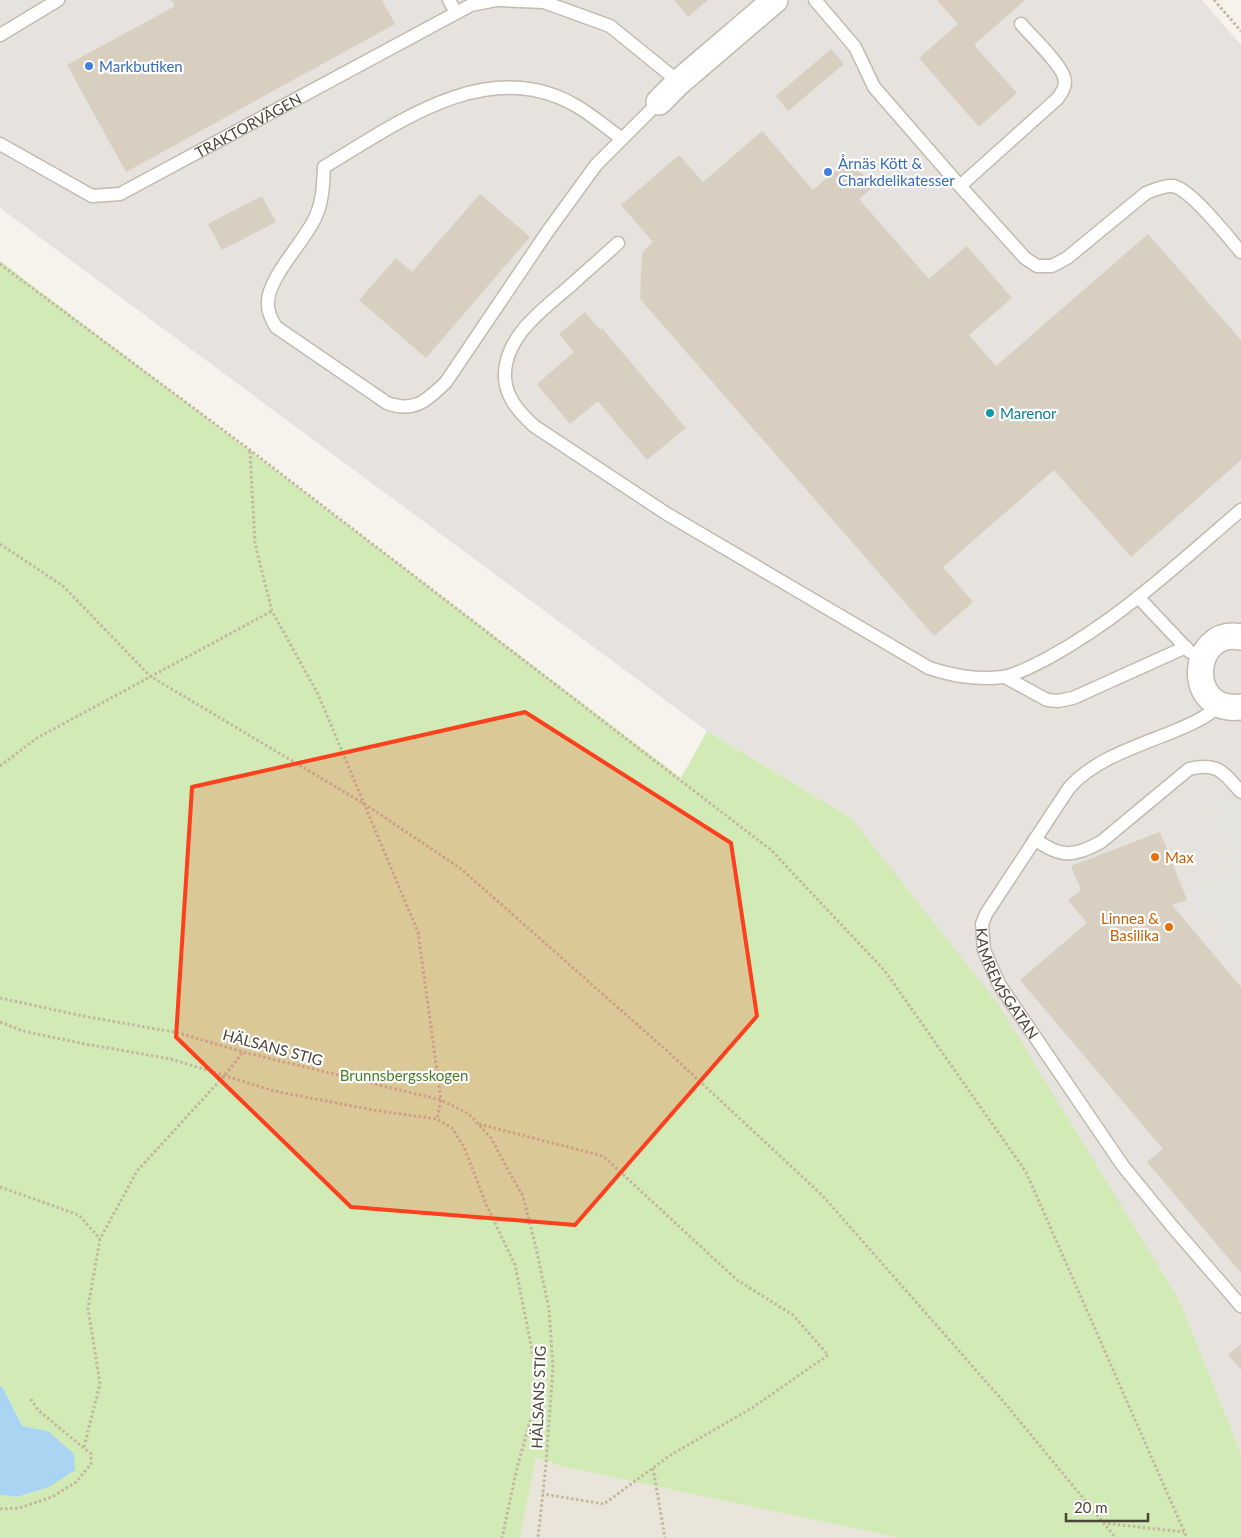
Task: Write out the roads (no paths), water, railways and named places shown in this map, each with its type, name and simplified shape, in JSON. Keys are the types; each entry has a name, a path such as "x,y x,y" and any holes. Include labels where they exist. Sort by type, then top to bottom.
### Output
{"street":[{"path":"659,102 679,82 775,0"},
{"path":"1231,706 1210,698 1203,688 1193,655 1206,652 1214,643 1236,634"}],"lane":[{"path":"0,36 58,0"},
{"path":"450,0 456,13"},
{"name":"TRAKTORVÄGEN","path":"0,144 92,196 120,194 471,5 497,0 544,2 610,26 679,82"},
{"path":"815,0 855,47 874,87 1025,258 1037,266 1052,266 1068,258 1146,193 1174,186 1192,197 1241,252"},
{"path":"960,186 1057,99 1065,88 1064,77 1058,67 1021,24"},
{"path":"621,138 572,103 544,92 514,86 485,89 448,99 410,116 324,167 322,200 315,218 271,287 267,302 270,318 276,327 387,403 400,408 416,406 427,400 446,382 548,231 596,165 659,102"},
{"path":"618,243 530,321 512,347 505,364 505,380 509,396 518,411 534,426 667,514 929,668 976,679 1005,677 1026,670 1062,650 1138,597 1241,510"},
{"path":"1005,677 1047,700 1058,701 1073,698 1193,655 1138,597"},
{"name":"KAMREMSGATAN","path":"1231,706 1099,763 1078,777 986,914 982,924 982,935 984,950 999,984 1123,1166 1241,1306"},
{"path":"1035,839 1056,852 1075,853 1090,848 1102,842 1190,769 1210,766 1218,769 1241,792"}],"water":[{"path":"0,1386 3,1388 22,1426 48,1431 74,1454 75,1470 49,1487 17,1497 0,1495"}],"place":[{"name":"Markbutiken","path":"89,66"},
{"name":"Årnäs Kött & Charkdelikatesser","path":"828,172"},
{"name":"Marenor","path":"990,413"},
{"name":"Max","path":"1155,857"},
{"name":"Linnea & Basilika","path":"1169,927"}],"park label":[{"name":"Brunnsbergsskogen","path":"404,1075"}]}
